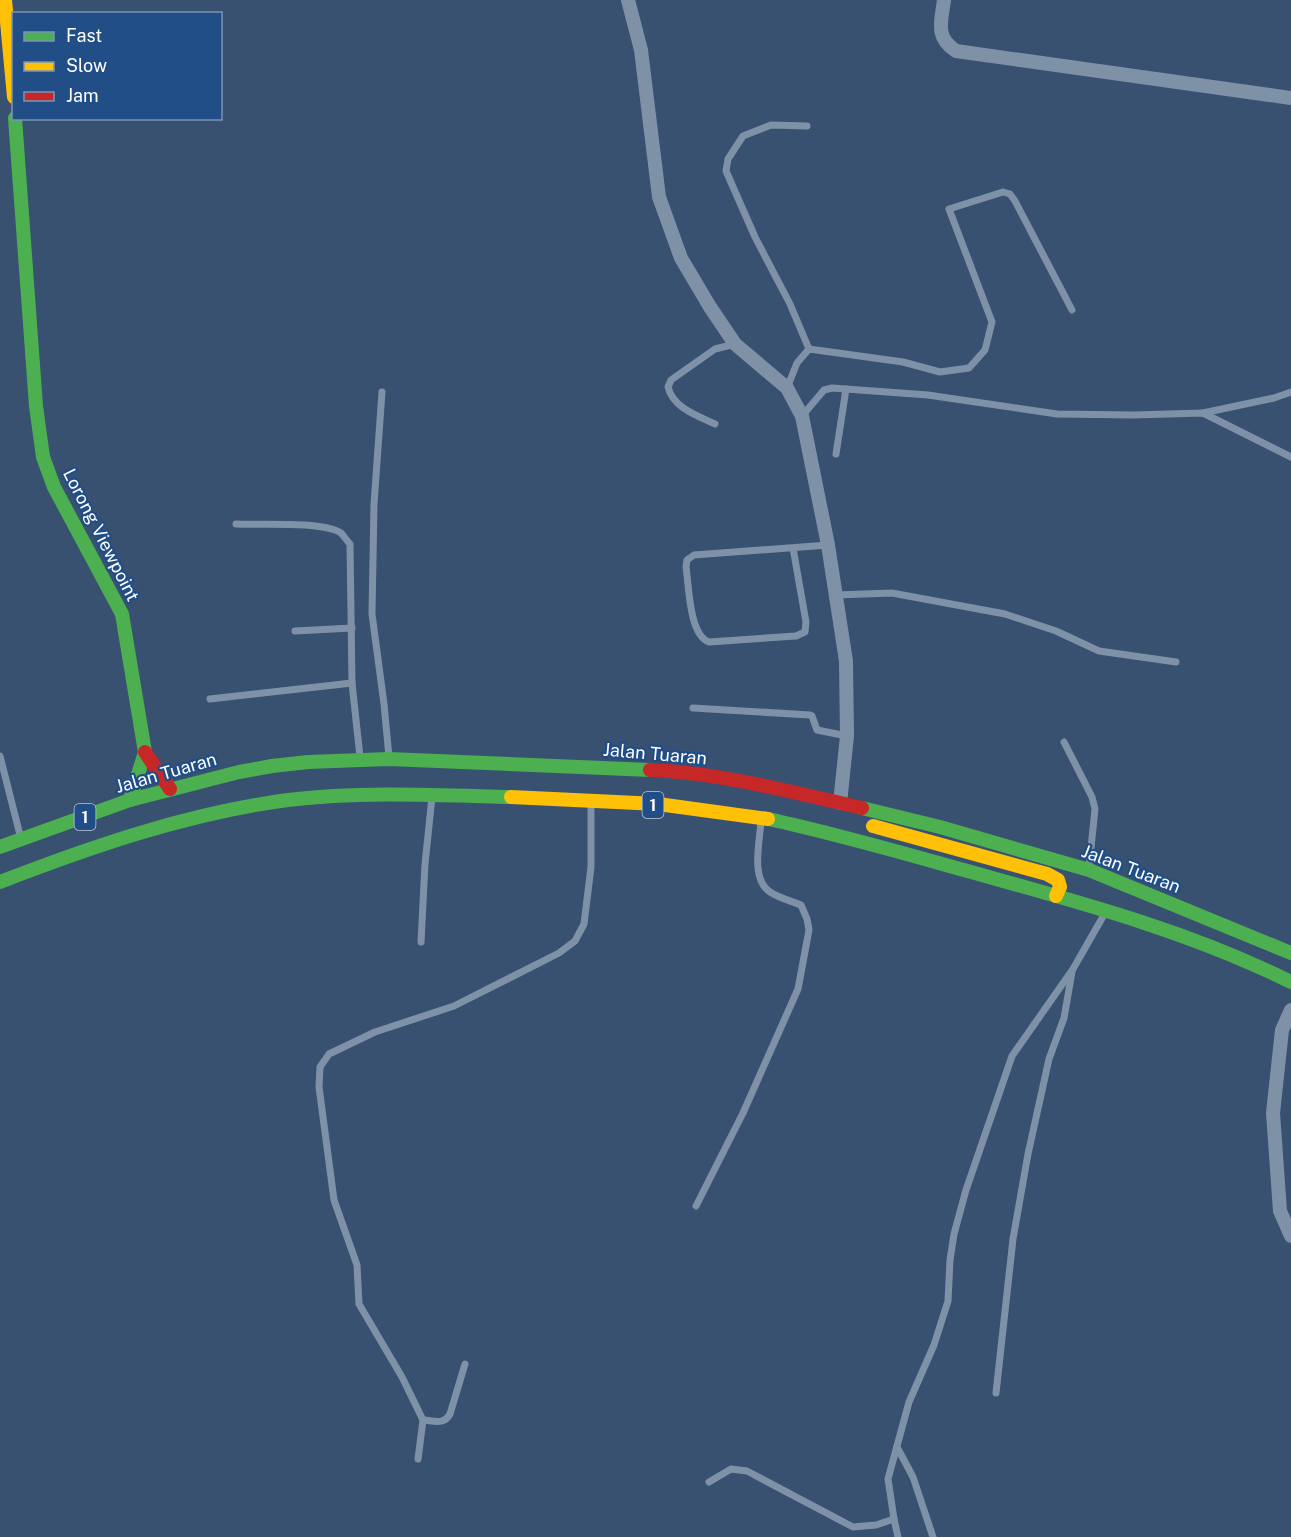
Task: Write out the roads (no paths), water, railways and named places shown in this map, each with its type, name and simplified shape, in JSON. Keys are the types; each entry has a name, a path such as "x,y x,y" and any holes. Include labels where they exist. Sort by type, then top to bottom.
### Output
{"main road":[{"path":"5,0 12,75"},
{"name":"Lorong Viewpoint","path":"15,120 36,406 43,457 59,496 122,614 145,752"},
{"path":"145,752 170,789"},
{"path":"130,801 145,752"},
{"name":"Jalan Tuaran","path":"0,847 170,789 272,766 389,759 682,771 764,786 940,827 1089,870 1291,954"},
{"path":"764,786 778,798 794,806 815,811"},
{"name":"1","path":"0,882 117,840 219,813 305,798 432,795 591,800 690,807 824,831 1056,896 1182,935 1291,982"},
{"path":"865,824 1047,874 1058,880 1060,887 1056,896"}],"street":[{"path":"628,0 641,50 659,197 681,258 735,344 787,388 802,416 828,545 846,661 847,736 840,803"},
{"path":"944,0 940,24 945,44 956,51 1291,98"},
{"path":"1291,1010 1282,1030 1273,1113 1280,1211 1291,1236"}],"lane":[{"path":"807,126 771,125 742,136 728,159 726,171 809,349"},
{"path":"809,349 903,362 940,372 969,368 985,350 992,322 949,209 1003,192 1010,194 1015,201 1072,309"},
{"path":"716,424 680,406 672,397 668,387 671,380 715,349 735,344"},
{"path":"787,388 797,363 809,349"},
{"path":"802,416 824,390 832,388 928,395 1058,414 1134,415 1203,412 1291,393"},
{"path":"836,454 846,388"},
{"path":"382,392 374,504 372,614 389,759"},
{"path":"1203,412 1291,457"},
{"path":"236,524 297,525 331,529 342,534 350,544 352,684 360,760"},
{"path":"793,548 807,622 805,632 796,636 709,642 702,640 694,627 687,560 694,555 828,545"},
{"path":"836,596 892,592 1005,614 1056,631 1100,651 1176,662"},
{"path":"295,631 352,628"},
{"path":"210,699 352,684"},
{"path":"693,708 810,715 817,730 847,736"},
{"path":"1064,742 1092,797 1095,808 1089,870"},
{"path":"0,756 21,840"},
{"path":"421,942 425,864 432,795"},
{"path":"418,1459 423,1420 402,1377 359,1304 357,1265 334,1200 319,1087 320,1067 329,1054 375,1032 454,1006 559,953 575,941 584,924 586,913 591,867 591,800"},
{"path":"696,1206 743,1113 798,989 809,930 801,905 769,892 758,873 761,818"},
{"path":"898,1537 888,1479 909,1402 934,1345 948,1301 954,1234 966,1190 1012,1056 1073,969 1106,911"},
{"path":"996,1393 1013,1239 1028,1154 1048,1059 1064,1018 1073,969"},
{"path":"423,1420 442,1422 446,1420 450,1414 465,1364"},
{"path":"897,1447 913,1477 933,1537"},
{"path":"710,1482 731,1469 747,1471 853,1527 876,1525 894,1519"}]}
